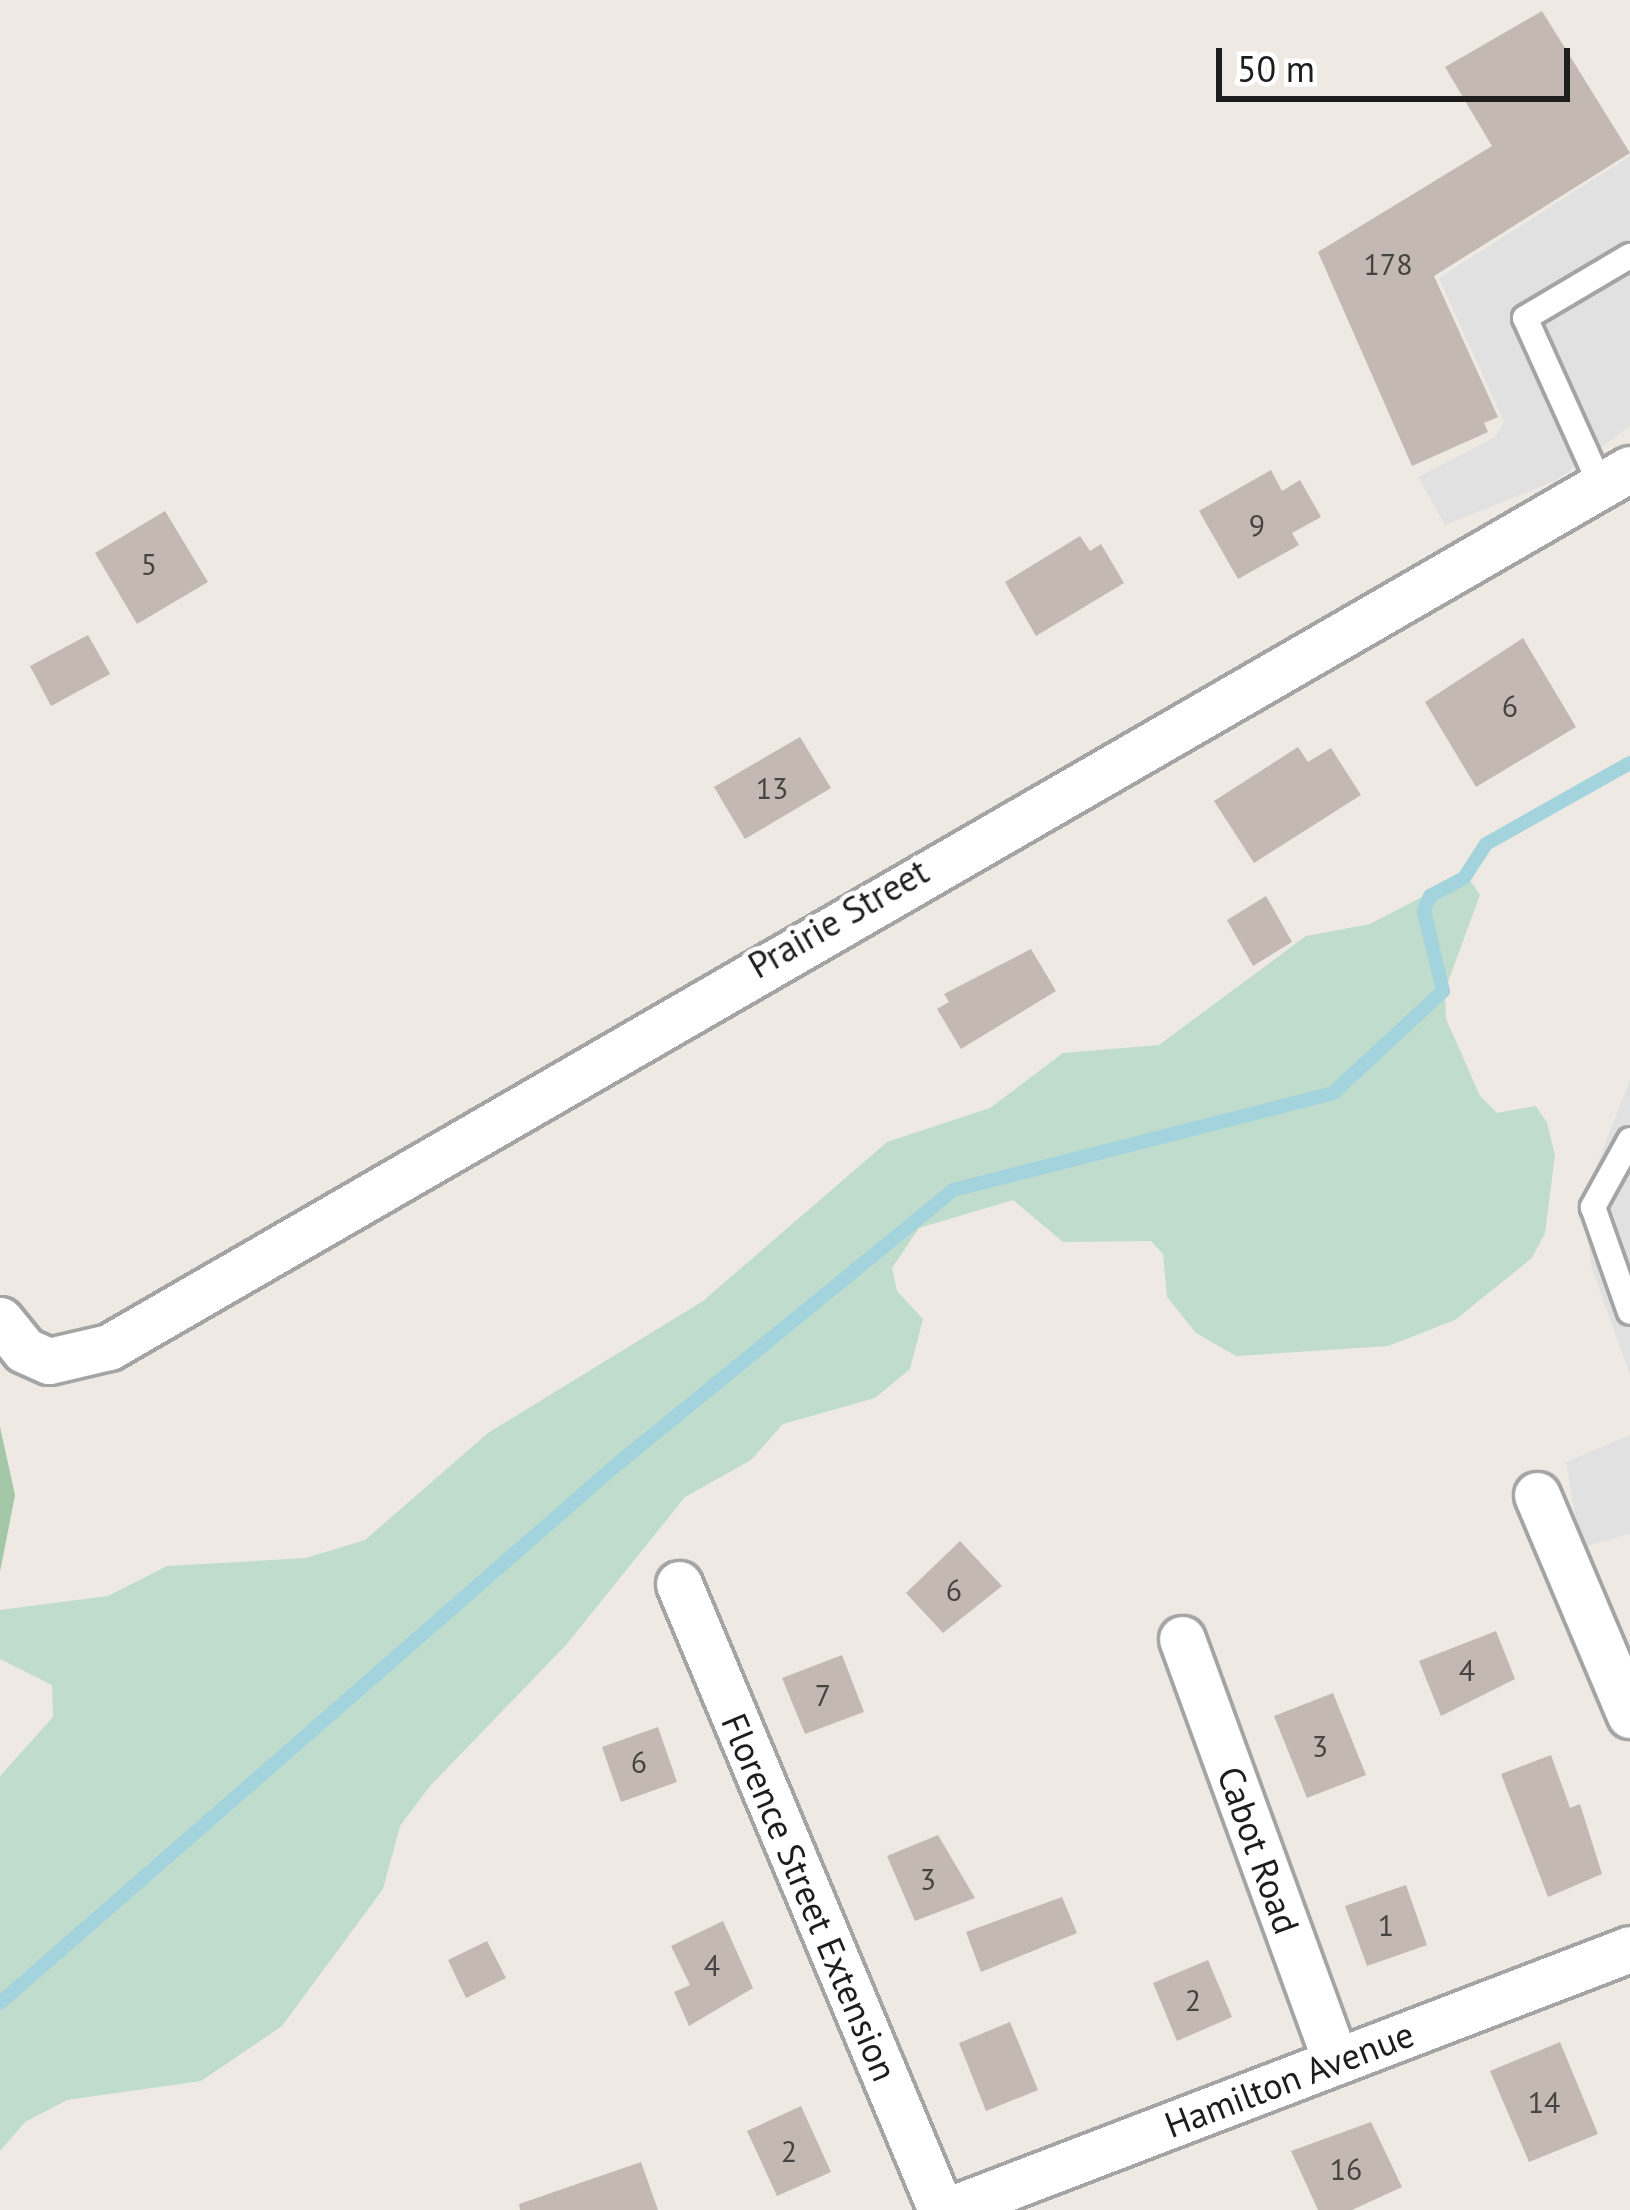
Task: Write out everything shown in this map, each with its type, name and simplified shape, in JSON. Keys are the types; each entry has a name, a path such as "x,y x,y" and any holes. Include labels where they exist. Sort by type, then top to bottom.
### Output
{"street":[{"name":"Prairie Street","path":"0,1320 24,1350 48,1360 109,1347 1615,478"},
{"path":"1537,1495 1630,1715"},
{"name":"Florence Street Extension","path":"679,1584 945,2210"},
{"name":"Cabot Road","path":"1182,1639 1336,2061"},
{"name":"Hamilton Avenue","path":"945,2210 1630,1949"}],"lane":[{"path":"1615,478 1525,318 1630,256"},
{"path":"1630,1140 1593,1207 1630,1312"}],"green space":[{"path":"1466,874 1480,895 1445,990 1446,1019 1480,1096 1497,1113 1536,1106 1547,1123 1555,1155 1545,1233 1532,1258 1455,1320 1388,1346 1236,1356 1196,1333 1167,1297 1163,1254 1151,1241 1063,1242 1013,1200 919,1228 892,1268 897,1291 923,1319 910,1369 875,1398 783,1424 751,1460 685,1497 566,1645 430,1786 400,1826 383,1889 282,2026 201,2081 67,2100 25,2122 0,2151 0,1776 53,1717 52,1685 0,1659 0,1610 108,1596 167,1566 306,1558 365,1540 488,1433 703,1301 887,1142 990,1108 1063,1053 1159,1045 1306,936 1370,924"},
{"path":"0,1427 15,1495 0,1572"}],"shaded area":[{"path":"1630,156 1630,426 1557,480 1445,525 1418,477 1495,437 1504,422 1439,278"},
{"path":"1630,1080 1630,1375 1592,1268 1582,1203"},
{"path":"1630,1435 1630,1534 1581,1547 1566,1462"}],"building":[{"path":"1542,11 1630,153 1434,276 1498,417 1484,423 1488,432 1412,466 1318,252 1492,146 1445,67"},
{"path":"1271,470 1282,491 1300,480 1321,517 1292,533 1299,545 1238,579 1199,511"},
{"path":"165,511 208,582 137,624 95,553"},
{"path":"1080,536 1090,551 1101,544 1124,583 1036,636 1005,582"},
{"path":"88,635 110,674 51,706 30,666"},
{"path":"1523,638 1576,727 1476,787 1425,702"},
{"path":"800,737 831,788 745,839 714,787"},
{"path":"1298,747 1308,762 1331,748 1361,795 1254,863 1214,801"},
{"path":"1266,896 1292,942 1253,966 1227,920"},
{"path":"1031,949 1056,991 961,1049 937,1009 949,1002 944,994"},
{"path":"960,1541 1002,1586 943,1633 906,1593"},
{"path":"1496,1631 1515,1679 1441,1716 1419,1661"},
{"path":"842,1655 864,1712 805,1734 782,1678"},
{"path":"1333,1693 1366,1775 1307,1798 1274,1716"},
{"path":"658,1727 677,1782 621,1802 602,1747"},
{"path":"1551,1755 1570,1808 1580,1804 1602,1874 1548,1897 1501,1774"},
{"path":"938,1835 975,1898 915,1921 887,1856"},
{"path":"1406,1885 1427,1945 1367,1966 1345,1906"},
{"path":"1062,1897 1077,1933 981,1972 966,1932"},
{"path":"723,1921 753,1988 689,2026 674,1992 690,1985 671,1946"},
{"path":"487,1941 506,1978 466,1998 448,1960"},
{"path":"1208,1960 1232,2017 1177,2041 1153,1983"},
{"path":"1010,2022 1038,2090 986,2111 959,2043"},
{"path":"1560,2042 1598,2134 1529,2162 1490,2071"},
{"path":"801,2106 831,2172 777,2196 747,2131"},
{"path":"1371,2122 1402,2187 1352,2210 1318,2210 1291,2151"},
{"path":"641,2162 658,2210 520,2210 519,2204"}],"waterway":[{"path":"0,2003 615,1466 953,1190 1333,1093 1443,991 1424,911 1430,896 1464,878 1486,844 1630,763"}]}
